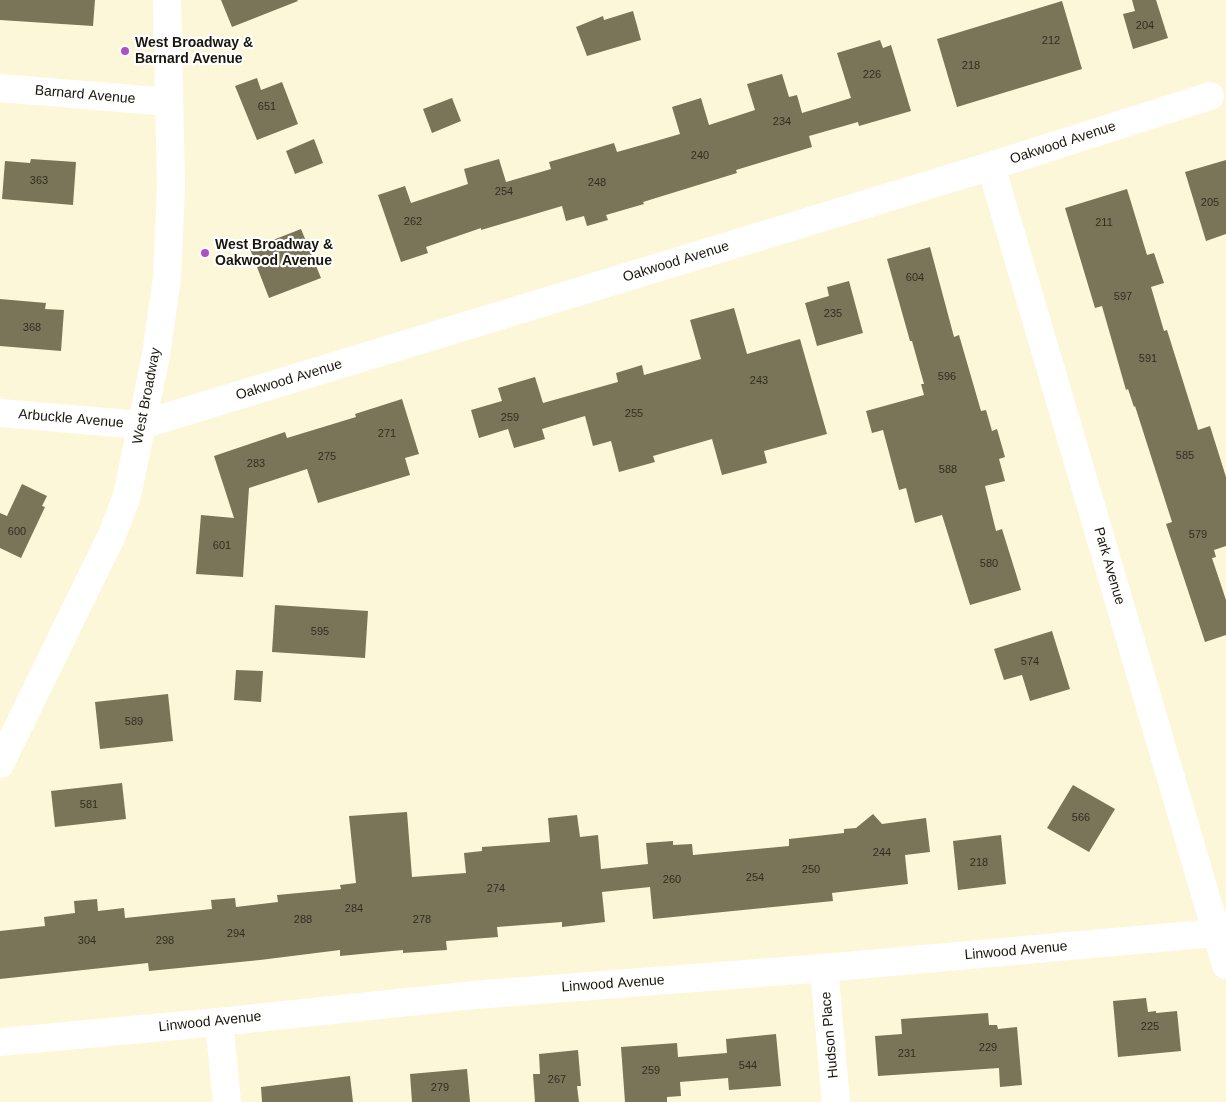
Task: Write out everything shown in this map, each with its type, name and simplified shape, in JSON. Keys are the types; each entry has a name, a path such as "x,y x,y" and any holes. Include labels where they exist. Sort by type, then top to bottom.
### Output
{"street":[{"name":"West Broadway","path":"0,764 112,536 126,496 156,356 167,278 172,186 167,0"},
{"name":"Barnard Avenue","path":"0,88 170,102"},
{"name":"Oakwood Avenue","path":"141,425 991,166 1210,96"},
{"name":"Park Avenue","path":"991,166 1221,932 1226,966"},
{"name":"Arbuckle Avenue","path":"0,413 141,425"},
{"name":"Linwood Avenue","path":"0,1042 219,1022 474,995 824,968 1221,932"},
{"name":"Hudson Place","path":"824,968 836,1102"},
{"path":"219,1022 227,1102"}],"building":[{"path":"0,0 95,0 93,26 0,20"},
{"path":"221,0 297,0 298,1 232,27"},
{"path":"1132,0 1156,0 1168,38 1133,49 1123,14 1135,11"},
{"path":"1062,1 1082,69 957,107 937,39"},
{"path":"633,11 641,40 587,56 576,27 603,16 604,20"},
{"path":"880,40 883,48 891,45 911,111 859,126 858,122 809,136 812,147 736,170 737,173 606,215 608,220 587,226 584,216 566,221 562,206 481,230 481,228 426,247 428,253 401,262 378,195 405,186 411,203 468,184 464,169 499,159 506,182 551,169 549,162 614,143 617,152 680,134 672,107 701,98 709,125 755,110 747,84 782,74 789,97 797,95 802,113 851,98 837,53"},
{"path":"257,78 261,90 282,82 298,124 257,140 235,86"},
{"path":"452,98 461,121 432,133 423,109"},
{"path":"314,139 323,163 295,174 286,151"},
{"path":"31,159 76,162 73,205 2,199 5,161 30,163"},
{"path":"1226,160 1226,234 1206,241 1185,172"},
{"path":"1127,189 1147,255 1154,253 1164,283 1151,287 1164,331 1167,330 1198,430 1210,426 1226,477 1226,546 1214,550 1216,557 1212,558 1226,600 1226,635 1205,642 1166,524 1172,522 1135,406 1128,389 1126,390 1102,306 1095,308 1065,208"},
{"path":"301,229 321,278 269,298 250,249"},
{"path":"930,247 954,337 959,335 981,411 986,410 992,431 997,429 1005,457 999,459 1005,481 985,486 996,531 1002,529 1021,590 970,605 942,515 915,523 906,488 899,490 883,430 872,433 866,411 924,395 921,384 924,384 887,259"},
{"path":"849,281 863,333 817,346 805,303 829,296 827,287"},
{"path":"0,299 46,303 45,309 64,310 61,351 0,346"},
{"path":"734,308 747,354 800,339 827,434 764,451 767,463 722,475 712,439 653,456 655,462 619,472 611,441 593,446 585,416 542,429 545,439 514,448 508,429 479,438 471,410 502,401 498,388 535,377 543,403 618,382 616,373 642,365 644,375 701,359 690,320"},
{"path":"402,399 419,454 405,458 410,475 318,503 307,469 249,488 243,577 196,574 201,515 234,518 214,456 285,432 287,438 356,417 355,414"},
{"path":"22,484 47,496 42,506 45,507 21,558 0,548 0,513 7,516"},
{"path":"275,605 368,611 365,658 272,652"},
{"path":"1052,631 1070,689 1030,701 1022,675 1004,680 994,649"},
{"path":"236,670 263,671 261,702 234,700"},
{"path":"168,694 173,741 100,749 95,702"},
{"path":"122,783 126,819 55,827 51,791"},
{"path":"1073,785 1115,809 1089,852 1047,828"},
{"path":"407,812 412,877 466,873 464,853 482,851 482,847 550,842 548,818 577,815 580,837 598,835 601,869 648,864 646,843 673,841 673,845 692,844 693,855 789,846 789,839 844,833 844,829 856,828 873,814 882,824 926,818 930,852 905,855 908,884 832,893 833,901 653,919 650,887 602,892 605,922 562,927 562,922 497,927 498,937 446,941 447,950 403,953 403,950 340,956 340,950 149,971 148,963 0,979 0,931 45,926 44,917 75,913 74,901 97,899 98,911 124,908 125,918 212,909 211,900 235,898 236,907 278,902 277,895 341,889 340,885 356,883 349,816"},
{"path":"1001,835 1006,884 958,890 953,841"},
{"path":"1146,998 1148,1012 1177,1011 1181,1051 1118,1057 1113,1001"},
{"path":"988,1013 989,1025 997,1025 998,1029 1017,1027 1022,1085 1000,1087 999,1068 878,1076 875,1036 902,1034 901,1019"},
{"path":"776,1034 781,1086 729,1090 728,1078 680,1082 681,1096 667,1097 667,1102 625,1102 621,1047 677,1043 678,1057 727,1053 726,1039"},
{"path":"578,1050 581,1086 577,1086 579,1102 535,1102 533,1074 540,1074 539,1054"},
{"path":"467,1069 470,1102 412,1102 410,1074"},
{"path":"350,1076 353,1102 262,1102 261,1087"}],"place":[{"name":"West Broadway & Barnard Avenue","path":"125,51"},
{"name":"West Broadway & Oakwood Avenue","path":"205,253"}]}
